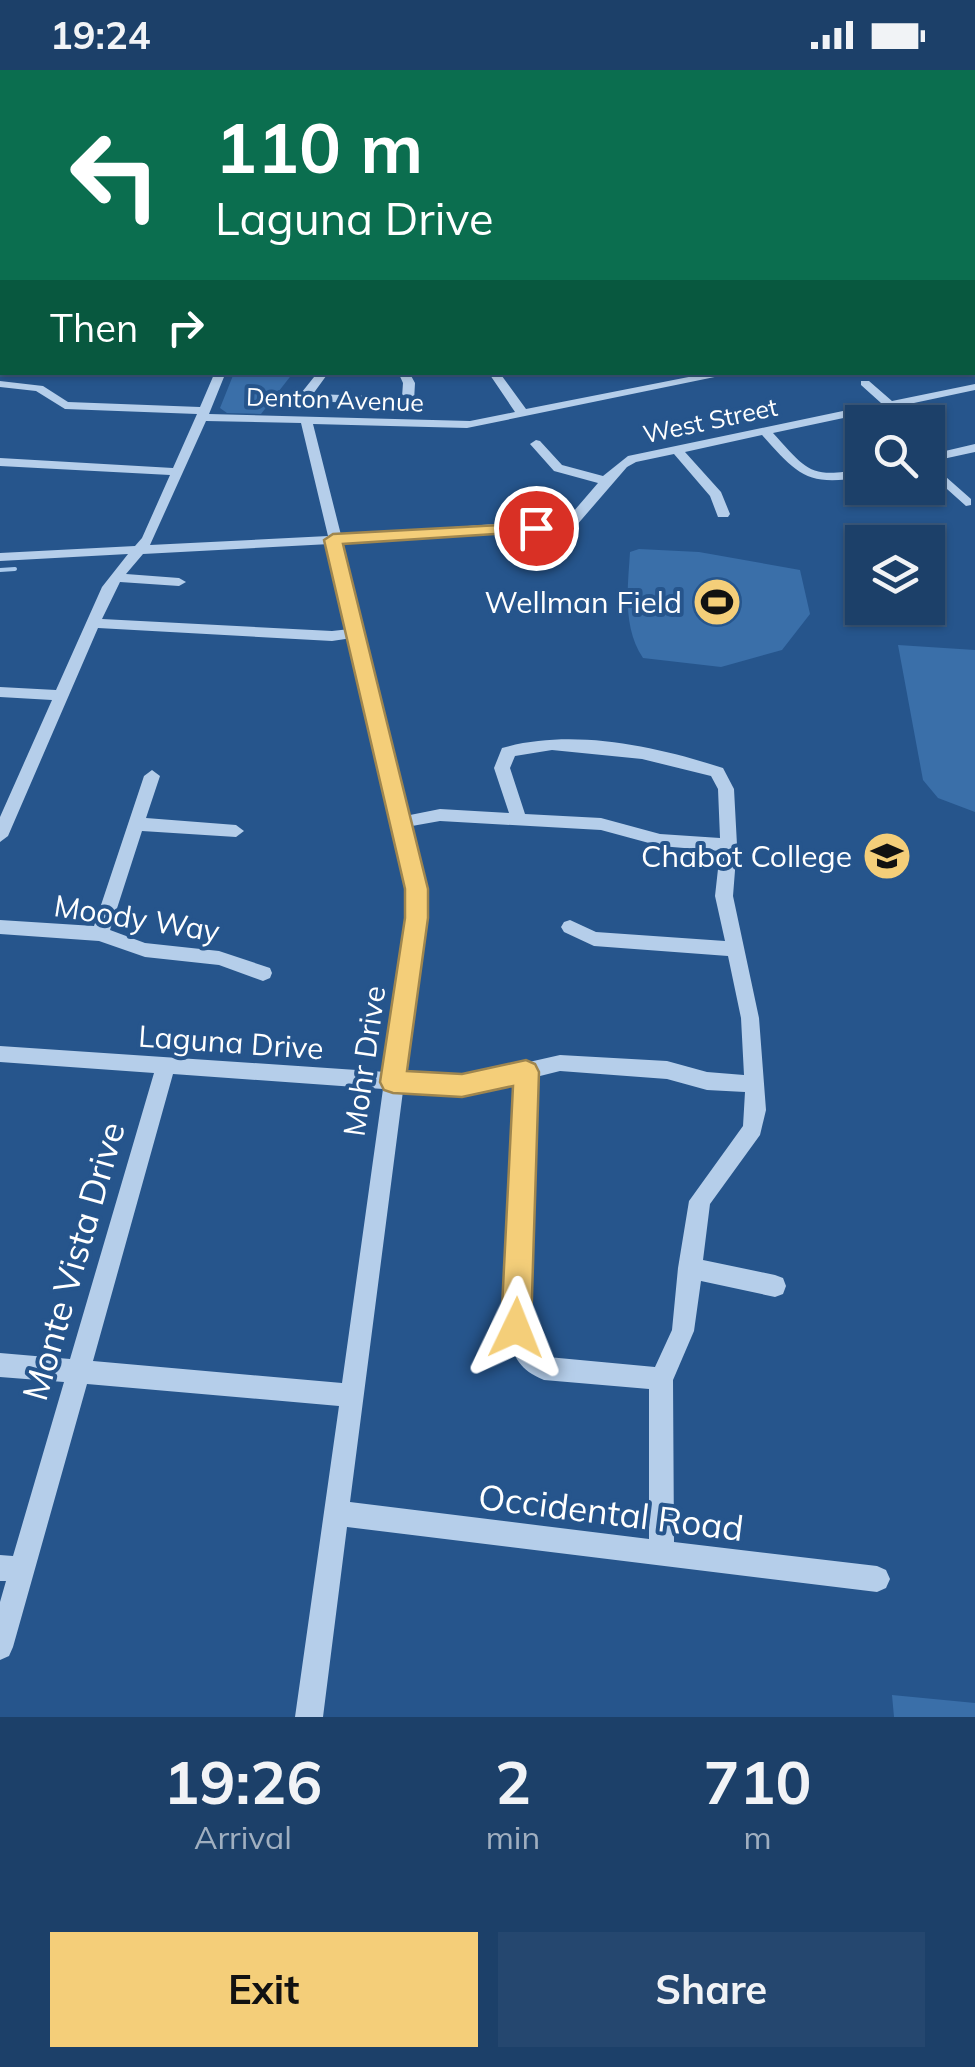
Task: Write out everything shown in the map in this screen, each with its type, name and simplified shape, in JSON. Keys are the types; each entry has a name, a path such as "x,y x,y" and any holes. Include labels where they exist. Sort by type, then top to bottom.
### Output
{"street":[{"path":"0,836 93,622 116,578 140,549 220,375"},
{"path":"300,421 304,397 322,375"},
{"path":"304,397 408,400 409,382 405,375"},
{"path":"495,375 523,414"},
{"name":"Denton Avenue","path":"0,384 39,388 64,405 300,421 471,423 719,375"},
{"path":"866,383 890,405"},
{"name":"West Street","path":"890,405 975,387"},
{"name":"West Street","path":"0,557 572,523 587,512 622,464 632,459 845,415"},
{"name":"Mohr Drive","path":"300,421 403,822 416,889 416,918 309,1717"},
{"path":"765,432 806,476 818,480 845,476"},
{"path":"536,444 558,468 608,480"},
{"path":"945,457 975,448"},
{"path":"678,450 716,495 724,514"},
{"path":"0,462 176,472"},
{"path":"945,480 966,502"},
{"path":"116,578 179,582"},
{"path":"93,622 272,633 356,633"},
{"path":"0,692 60,695"},
{"path":"519,819 502,768 508,752 527,743 617,748 716,772 726,789 728,845 724,896 750,1018 753,1129 700,1201 682,1330 661,1379 662,1553"},
{"path":"100,934 152,776"},
{"path":"0,788 20,790"},
{"path":"403,822 440,815 600,824 660,840 728,845"},
{"path":"137,824 236,831"},
{"name":"Moody Way","path":"0,927 100,934 145,950 220,958 263,973"},
{"path":"570,928 594,940 733,949"},
{"name":"Laguna Drive","path":"0,1054 462,1086 560,1063 666,1070 708,1080 754,1084"},
{"name":"Monte Vista Drive","path":"0,1647 11,1569 78,1372 165,1068"},
{"path":"526,1072 516,1328 525,1355 544,1368 661,1379"},
{"path":"689,1268 775,1286"},
{"path":"0,1365 351,1396"},
{"name":"Occidental Road","path":"336,1514 877,1579"}],"shaded area":[{"path":"233,375 291,375 261,414 227,413 220,408"},
{"name":"Wellman Field","path":"630,552 699,552 800,570 810,614 782,650 721,667 643,658 632,633 628,606"},
{"path":"898,645 975,650 975,812 938,798 923,780"},
{"path":"892,1695 975,1703 975,1717 894,1717"}],"waterway":[{"path":"0,570 15,569"}],"place":[{"name":"Wellman Field","path":"717,602"},
{"name":"Chabot College","path":"887,856"}],"route":[{"path":"516,1328 526,1072 462,1086 393,1082 416,918 416,889 333,540 536,528"}]}
